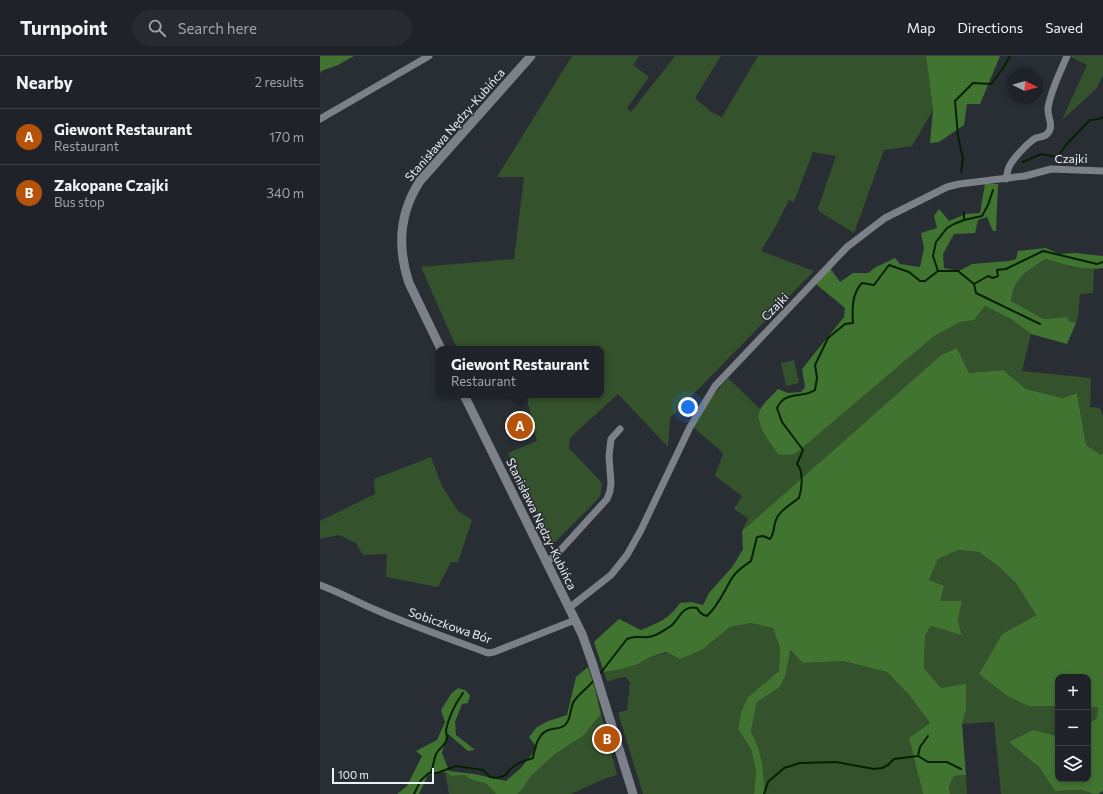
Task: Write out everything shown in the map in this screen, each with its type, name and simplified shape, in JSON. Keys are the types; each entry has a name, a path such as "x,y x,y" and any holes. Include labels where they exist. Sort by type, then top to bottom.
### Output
{"street":[{"path":"320,119 429,56"},
{"name":"Stanisława Nędzy-Kubińca","path":"440,346 409,283 406,273 401,248 402,226 405,213 409,201 420,181 531,56"},
{"path":"1006,179 1009,166 1017,156 1036,138 1048,134 1051,124 1048,110 1051,92 1067,56"},
{"name":"Czajki","path":"569,608 611,575 624,559 641,530 690,427 715,386 838,256 886,218 947,186 1006,179 1051,170 1103,171"},
{"name":"Stanisława Nędzy-Kubińca","path":"465,398 575,620 593,665 633,794"},
{"path":"547,562 556,556 607,499 611,483 609,456 611,439 620,429"},
{"name":"Sobiczkowa Bór","path":"320,585 338,591 360,603 402,621 488,653 575,620"}],"green space":[{"path":"320,56 354,56 338,65 321,71 320,73"},
{"path":"572,56 639,56 633,65 649,77 627,108 631,112 675,56 721,56 695,98 711,112 722,117 758,56 926,56 933,110 912,146 884,150 854,233 820,212 818,208 836,156 813,152 794,202 789,200 761,251 814,271 670,418 668,447 618,394 570,438 569,448 602,483 600,497 552,545 508,453 537,441 527,398 604,398 604,346 456,346 421,267 514,259 524,177 497,177"},
{"path":"926,56 1000,56 980,104 967,104 964,125 939,142 930,143 933,110"},
{"path":"1103,56 1103,75 1097,88 1062,120 1087,65 1071,57"},
{"path":"985,184 998,184 996,231 993,231 987,217 978,220 975,233 954,234 943,254 944,268 959,271 972,264 1016,259 1018,251 1046,248 1059,254 1075,253 1103,256 1103,268 1096,269 1074,267 1046,259 1027,271 1015,286 1011,301 1044,319 1067,317 1069,321 1076,323 1067,344 1031,334 1011,319 985,306 974,320 960,322 934,336 795,454 778,454 761,426 759,414 761,408 778,389 788,393 801,392 805,387 802,369 844,317 845,308 816,284 830,268 840,282 853,273 868,273 876,267 895,258 900,264 920,267 924,248 921,233 937,228 934,216 939,209 949,221 966,214 980,213"},
{"path":"1046,259 1071,267 1094,269 1093,293 1080,294 1076,323 1069,321 1067,317 1044,319 1011,301 1016,285 1022,276"},
{"path":"985,306 1011,319 1031,334 1022,371 1091,378 1090,407 1100,408 1103,416 1103,452 1101,455 1086,445 1077,393 1063,398 1026,389 1003,370 969,373 957,348 941,355 742,531 748,518 734,509 742,496 715,476 723,453 693,427 710,399 728,378 760,409 759,424 960,322 974,319"},
{"path":"957,348 969,373 1003,370 1026,389 1063,398 1077,393 1086,445 1101,455 1103,452 1103,791 1098,794 1094,794 1081,790 1055,791 1040,768 1009,742 1033,730 1055,735 1055,782 1091,782 1091,722 1097,718 1098,707 1091,707 1091,674 1055,674 1055,706 1029,706 1009,697 979,674 1002,634 1036,615 1015,582 999,567 979,552 958,550 938,559 929,580 944,586 940,601 962,601 958,621 962,635 931,626 925,635 924,668 941,688 966,684 966,710 962,724 966,775 954,776 949,786 950,794 923,794 909,738 930,723 910,696 887,672 843,661 803,663 790,650 786,674 780,687 757,702 751,731 759,750 763,770 765,794 754,794 756,772 751,749 738,729 741,712 748,697 779,671 780,648 773,628 751,623 730,627 702,650 680,659 666,652 650,657 638,664 622,669 604,672 594,642 619,619 641,630 658,623 667,617 680,603 691,602 703,605 709,593 733,566 743,549 742,531 941,355"},
{"path":"794,360 799,383 786,386 781,363"},
{"path":"431,457 442,486 458,511 472,520 458,562 451,562 438,587 386,577 387,554 363,555 356,543 339,535 320,539 320,521 375,494 374,479"},
{"path":"958,550 979,552 999,567 1015,582 1036,615 1002,634 979,674 1029,706 1055,706 1055,735 1033,730 1010,742 1040,768 1055,791 1081,790 1094,794 1001,794 994,722 962,724 966,710 941,688 924,668 925,635 931,626 962,634 958,621 962,601 940,601 929,580 938,559"},
{"path":"751,623 773,628 780,648 779,671 748,697 741,712 738,729 751,749 756,772 754,794 643,794 618,713 627,710 630,683 626,677 607,682 604,672 622,669 637,664 649,657 667,653 680,659 702,650 730,627"},
{"path":"789,650 803,663 843,661 887,672 910,696 930,723 909,738 923,794 765,794 763,770 751,731 757,702 780,687 786,674"},
{"path":"588,667 601,714 583,736 555,754 531,776 521,791 517,794 496,794 487,784 472,780 464,775 452,776 445,772 428,775 419,794 397,794 407,786 422,756 416,751 437,740 445,722 441,710 451,694 458,688 465,690 470,695 468,703 462,704 455,722 456,735 475,750 468,751 447,733 442,753 449,771 474,774 506,781 521,768 537,748 529,737 537,727 548,721 567,715 576,677"},
{"path":"1091,707 1098,707 1097,718 1091,722"},
{"path":"601,714 617,775 604,779 571,794 517,794 521,791 531,776 555,754 583,736"},
{"path":"445,772 452,776 464,775 472,780 487,784 496,794 449,794"},
{"path":"966,775 967,794 950,794 949,786 954,776"}],"waterway":[{"path":"961,172 963,159 958,136 955,101 973,83 991,84 1004,67 1010,56"},
{"path":"1023,162 1041,154 1058,157 1065,146 1090,120 1103,117"},
{"path":"599,675 627,639 657,635 671,626 681,613 688,608 697,608 701,613 707,616 715,607 734,575 751,561 757,537 763,536 770,539 773,534 775,523 780,514 799,498 802,485 802,476 797,464 803,450 782,422 777,408 780,402 789,397 810,393 815,390 817,378 815,365 828,338 845,324 853,323 854,296 862,283 874,285 889,265 909,272 920,281 925,281 938,271 933,256 936,242 947,228 954,224 982,216 988,205 993,190"},
{"path":"964,212 964,220"},
{"path":"938,271 958,271 974,284 988,276 993,278 998,276 997,270 1006,269 1043,251 1097,264 1103,262"},
{"path":"974,284 976,293 1040,324"},
{"path":"414,794 421,780 429,773 437,773 456,766 483,770 490,777 497,778 506,775 518,764 533,758 540,736 547,730 561,728 566,724 575,700 594,680"},
{"path":"431,772 436,754 445,744 447,739 446,730 451,715 463,693"},
{"path":"918,756 920,747 928,736"},
{"path":"764,794 768,782 784,768 800,763 836,762 874,769 882,768 894,759 918,756 928,762 947,762 961,769"}],"place":[{"name":"Giewont Restaurant","path":"520,426"},
{"name":"Zakopane Czajki","path":"607,739"}]}
